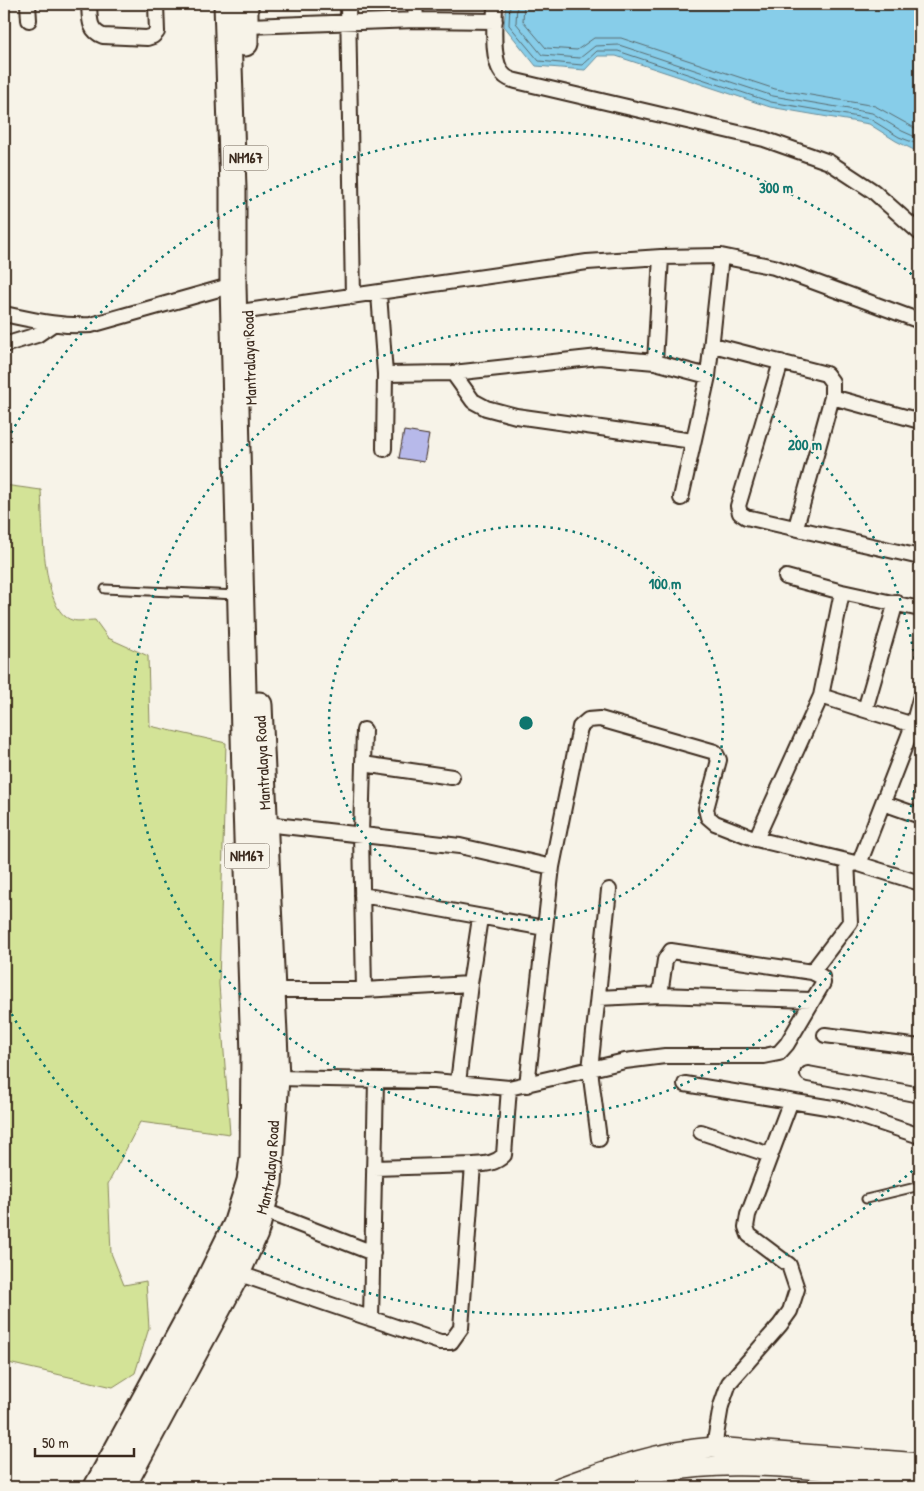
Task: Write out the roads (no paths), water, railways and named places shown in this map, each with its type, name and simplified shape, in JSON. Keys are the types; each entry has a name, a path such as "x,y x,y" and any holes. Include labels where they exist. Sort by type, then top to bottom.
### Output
{"highway":[{"name":"NH167","path":"98,1487 201,1296 236,1225 250,1181 255,1110 240,595 241,313 232,285 234,189 227,4"},
{"name":"Mantralaya Road","path":"122,1487 237,1273 255,1233 262,1210 269,1183 272,1154 276,1078 271,990 266,824 241,313 245,15"}],"main road":[{"path":"560,1487 661,1453 714,1447 920,1463"},
{"path":"611,1487 654,1474 691,1467 737,1464 840,1480 920,1480"}],"street":[{"path":"28,4 29,20"},
{"path":"89,4 90,25 97,34 103,36 147,38 157,32 156,4"},
{"path":"348,4 353,297"},
{"path":"415,4 416,20"},
{"path":"495,4 495,56 499,68 505,76 516,81 764,139 829,162 873,191 920,233"},
{"path":"245,15 348,22 416,20 494,21"},
{"path":"241,313 379,294 467,278 587,262 662,257 721,256 774,267 920,321"},
{"path":"681,498 708,376 713,345 721,256"},
{"path":"655,362 662,257"},
{"path":"4,314 53,324 91,325 232,285"},
{"path":"379,294 385,374 384,450"},
{"path":"4,345 37,336 53,324"},
{"path":"713,345 826,374 832,382 832,397 796,527"},
{"path":"385,374 453,373 599,357 655,362 708,376"},
{"path":"782,362 738,506 740,512 746,517 920,557"},
{"path":"453,373 473,401 486,408 525,417 693,441"},
{"path":"832,397 920,422"},
{"path":"786,577 842,592 920,608"},
{"path":"756,839 821,696 842,592"},
{"path":"865,710 896,602"},
{"path":"821,696 917,726"},
{"path":"812,972 850,922 853,863 883,803 917,726 920,699"},
{"path":"527,1085 552,867 580,727 588,720 600,719 715,752 719,760 706,809 708,818 714,824 756,839 853,863 920,883"},
{"path":"364,730 361,834 364,990"},
{"path":"363,764 452,777"},
{"path":"883,803 920,816"},
{"path":"266,824 460,846 552,867"},
{"path":"599,1138 590,1070 609,890"},
{"path":"362,895 480,918 545,928"},
{"path":"458,1083 480,918"},
{"path":"276,1078 458,1083 509,1088 625,1061 665,1056 764,1056 779,1053 787,1044 811,1000 824,982 822,977 812,972 671,951 666,960 660,995"},
{"path":"271,990 364,990 470,984"},
{"path":"598,998 660,995 811,1000"},
{"path":"825,1035 920,1047"},
{"path":"808,1074 920,1095"},
{"path":"371,1320 376,1080"},
{"path":"685,1084 856,1113 920,1136"},
{"path":"374,1168 493,1163 498,1161 504,1154 509,1088"},
{"path":"714,1447 721,1406 729,1383 780,1325 790,1311 797,1289 789,1265 749,1235 746,1227 748,1215 790,1103"},
{"path":"701,1132 770,1155"},
{"path":"237,1273 371,1320 440,1342 451,1342 457,1337 461,1328 473,1164"},
{"path":"262,1210 373,1253"}],"lane":[{"path":"105,589 240,595"},
{"path":"866,1199 920,1186"}],"water":[{"path":"506,4 920,4 920,150 914,150 896,141 869,124 770,107 616,56 598,56 585,70 536,66 504,26"}]}
